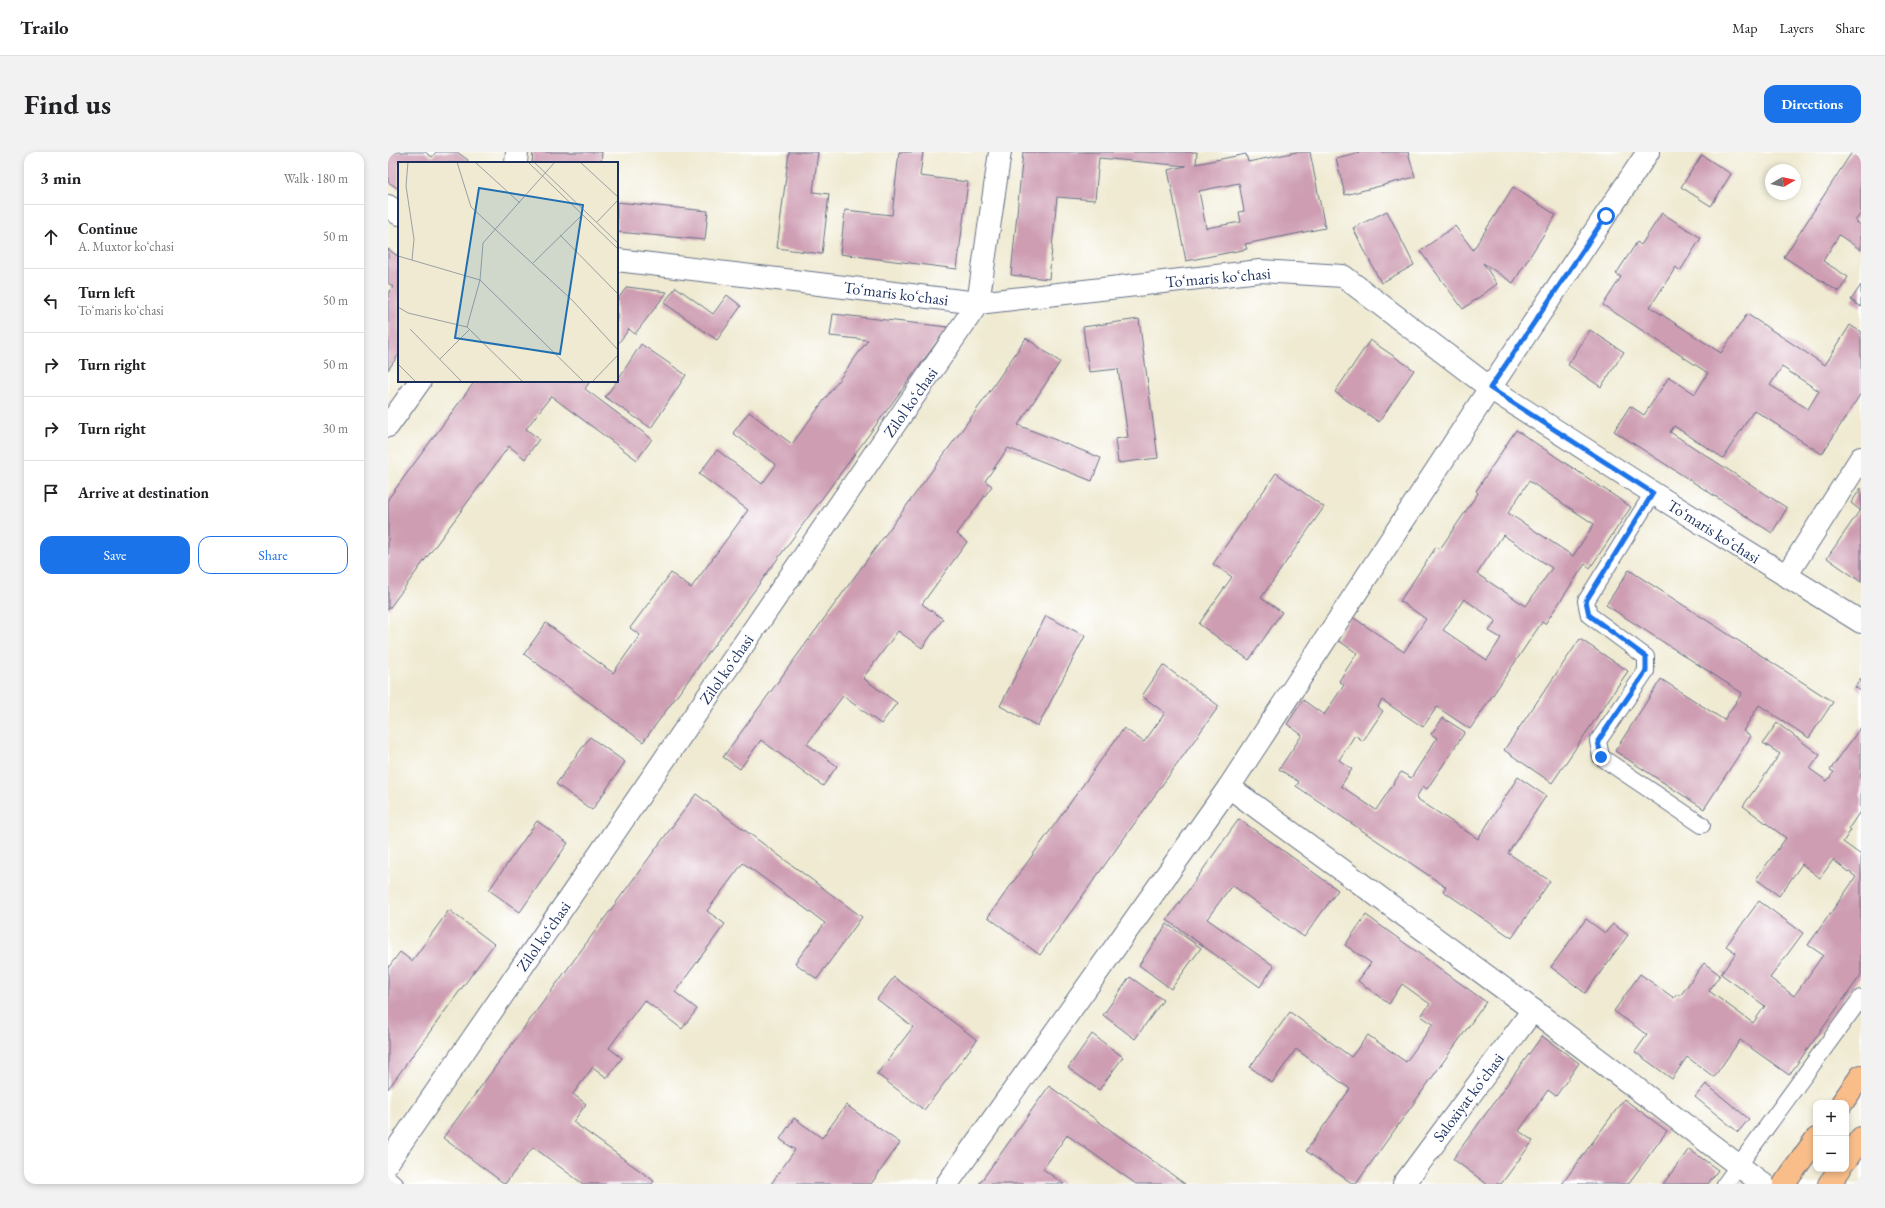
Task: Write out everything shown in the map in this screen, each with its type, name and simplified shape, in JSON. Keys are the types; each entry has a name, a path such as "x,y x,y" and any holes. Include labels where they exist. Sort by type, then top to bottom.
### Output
{"main road":[{"path":"1844,1100 1861,1076"},
{"path":"1849,1156 1861,1138"},
{"path":"1784,1184 1813,1143"},
{"path":"1829,1184 1838,1172"}],"street":[{"path":"516,162 517,152"},
{"name":"Zilol koʻchasi","path":"388,1162 978,303 1000,152"},
{"path":"947,1184 1229,787 1490,388 1648,152"},
{"path":"388,206 398,213"},
{"name":"Toʻmaris koʻchasi","path":"618,260 978,303 1260,271 1343,276 1490,388 1653,493 1861,622"},
{"path":"388,426 419,382"},
{"path":"1786,576 1861,458"},
{"path":"1229,787 1533,1010 1739,1164 1763,1184"},
{"name":"Saloxiyat koʻchasi","path":"1404,1184 1533,1010"}],"lane":[{"path":"1653,493 1586,601 1589,615 1646,657 1646,671 1598,741 1601,757 1702,825"},
{"path":"1725,1184 1861,998"},
{"path":"388,1178 395,1184"}],"building":[{"path":"388,152 425,152 432,157 436,152 457,152 468,160 467,162 398,162 398,188 388,182"},
{"path":"533,152 602,152 601,162 532,162"},
{"path":"789,152 818,152 813,192 829,194 822,254 777,248"},
{"path":"899,152 923,152 920,176 968,182 957,269 840,254 845,210 892,215"},
{"path":"1023,152 1197,152 1196,164 1246,154 1248,162 1297,152 1310,152 1325,228 1245,244 1247,249 1186,261 1168,170 1186,166 1099,158 1095,200 1057,197 1049,279 1011,275","holes":["1239,183 1244,211 1239,212 1241,222 1206,228 1199,191"]},
{"path":"1360,152 1408,152 1415,177 1345,195 1336,158"},
{"path":"1852,152 1861,152 1861,213 1855,221 1861,225 1861,250 1839,235 1823,261 1848,277 1839,292 1784,257"},
{"path":"1702,155 1731,174 1711,206 1681,187"},
{"path":"1513,187 1556,215 1513,283 1483,263 1497,284 1463,309 1420,251 1455,226 1473,250"},
{"path":"618,202 708,211 705,240 618,232"},
{"path":"1387,211 1414,265 1381,283 1353,228"},
{"path":"1662,213 1701,238 1680,271 1676,267 1650,307 1721,353 1747,314 1825,365 1850,325 1861,332 1861,393 1822,454 1754,410 1723,458 1674,426 1670,432 1787,508 1772,533 1614,431 1630,406 1644,415 1669,377 1695,394 1708,373 1603,305 1621,277 1616,274 1637,242 1641,245","holes":["1782,367 1819,391 1808,409 1770,385"]},
{"path":"388,249 398,256 398,355 388,370 388,294 393,287 388,283"},
{"path":"1861,285 1861,307 1851,300"},
{"path":"627,287 667,292 635,334 629,329 618,344 618,299"},
{"path":"676,287 713,314 727,295 741,306 717,340 664,303"},
{"path":"833,314 948,327 643,742 524,654 546,623 613,673 640,635 630,628 671,573 691,588 748,510 699,474 717,450 762,484 776,465 733,433 749,412 792,444 868,340 830,336"},
{"path":"1139,319 1158,458 1118,463 1115,439 1128,437 1118,369 1089,372 1083,327"},
{"path":"1590,330 1624,352 1601,387 1568,365"},
{"path":"1026,338 1060,362 1018,425 1101,458 1092,481 1008,448 985,481 992,486 957,534 967,542 922,604 943,619 922,648 898,631 863,678 897,703 881,724 843,696 807,744 837,766 823,786 761,740 740,769 723,757 983,401"},
{"path":"1370,340 1414,370 1379,422 1335,392"},
{"path":"641,344 686,375 651,428 605,397 616,382 618,382 618,379"},
{"path":"474,382 589,382 585,389 652,439 637,460 551,396 526,429 539,439 525,459 509,446 388,610 388,499"},
{"path":"1516,430 1631,507 1590,568 1585,564 1545,624 1542,622 1470,729 1437,707 1423,727 1382,700 1378,707 1383,711 1363,741 1355,735 1339,760 1352,769 1341,786 1376,810 1401,772 1411,778 1437,738 1431,734 1443,718 1465,732 1427,789 1423,786 1416,798 1478,839 1518,777 1546,796 1508,853 1550,881 1512,938 1443,891 1446,887 1296,786 1299,782 1279,769 1302,735 1287,724 1303,700 1324,715 1344,685 1339,681 1357,653 1336,639 1351,616 1404,652 1426,619 1400,601 1436,547 1440,549 1478,493 1476,491","holes":["1529,481 1594,524 1573,556 1508,513","1503,535 1552,568 1526,606 1477,574","1464,599 1496,621 1489,631 1501,638 1487,660 1443,630"]},
{"path":"1276,473 1324,507 1261,598 1282,612 1249,660 1199,624 1232,577 1213,564"},
{"path":"1861,488 1861,582 1827,558 1860,510 1851,503"},
{"path":"1629,570 1833,702 1809,738 1759,705 1743,731 1751,736 1704,809 1615,751 1661,679 1724,720 1742,693 1606,605"},
{"path":"1046,616 1085,636 1038,726 1000,706"},
{"path":"1580,639 1628,671 1552,783 1504,750"},
{"path":"1163,665 1219,706 1040,955 988,917 1124,728 1144,742 1165,713 1142,696"},
{"path":"1861,678 1861,691 1855,687"},
{"path":"1777,723 1820,755 1810,769 1827,781 1834,772 1830,770 1861,727 1861,815 1859,813 1849,828 1851,830 1843,842 1861,855 1861,975 1789,1075 1740,1040 1714,1077 1687,1057 1672,1079 1635,1052 1647,1035 1614,1011 1640,974 1674,998 1677,994 1680,996 1704,963 1720,975 1709,991 1753,1023 1765,1006 1721,974 1736,953 1726,946 1759,901 1803,933 1770,978 1794,996 1823,955 1808,945 1856,877 1833,860 1820,878 1802,864 1779,896 1756,879 1786,838 1743,806 1780,754 1763,743"},
{"path":"590,737 625,762 592,810 556,784"},
{"path":"696,794 862,917 817,979 795,963 825,923 743,863 707,911 725,924 675,992 697,1009 682,1029 644,1000 609,1048 622,1058 607,1078 593,1067 573,1094 586,1104 573,1122 654,1181 652,1184 583,1184 533,1147 505,1184 443,1138"},
{"path":"1239,819 1338,890 1304,937 1232,885 1207,919 1274,966 1260,987 1167,920"},
{"path":"537,821 568,843 520,912 489,890"},
{"path":"449,910 494,944 388,1089 388,968 400,952 412,961"},
{"path":"1366,915 1486,1002 1356,1184 1353,1184 1306,1151 1350,1089 1296,1049 1272,1083 1250,1067 1290,1012 1351,1057 1368,1035 1406,1062 1433,1024 1421,1016 1430,1004 1402,984 1389,1004 1358,981 1371,963 1345,945"},
{"path":"1586,919 1605,933 1613,924 1628,935 1585,993 1551,967"},
{"path":"1167,924 1201,948 1171,989 1139,965"},
{"path":"894,977 977,1040 924,1110 877,1074 913,1027 877,999"},
{"path":"1130,977 1163,1000 1135,1039 1103,1015"},
{"path":"1092,1034 1123,1057 1099,1090 1068,1068"},
{"path":"1542,1036 1579,1063 1556,1096 1548,1090 1519,1131 1533,1141 1501,1184 1487,1184 1453,1159"},
{"path":"1706,1084 1749,1119 1738,1132 1695,1097"},
{"path":"1049,1086 1185,1184 1136,1184 1067,1135 1043,1169 1064,1184 979,1184"},
{"path":"1624,1099 1667,1131 1628,1184 1562,1184"},
{"path":"846,1105 900,1143 871,1184 771,1184 795,1150 780,1139 794,1118 822,1138"},
{"path":"1689,1149 1718,1170 1708,1184 1663,1184"}],"route":[{"path":"1601,757 1598,741 1646,671 1646,657 1589,615 1586,601 1653,493 1490,388 1606,216"}]}
